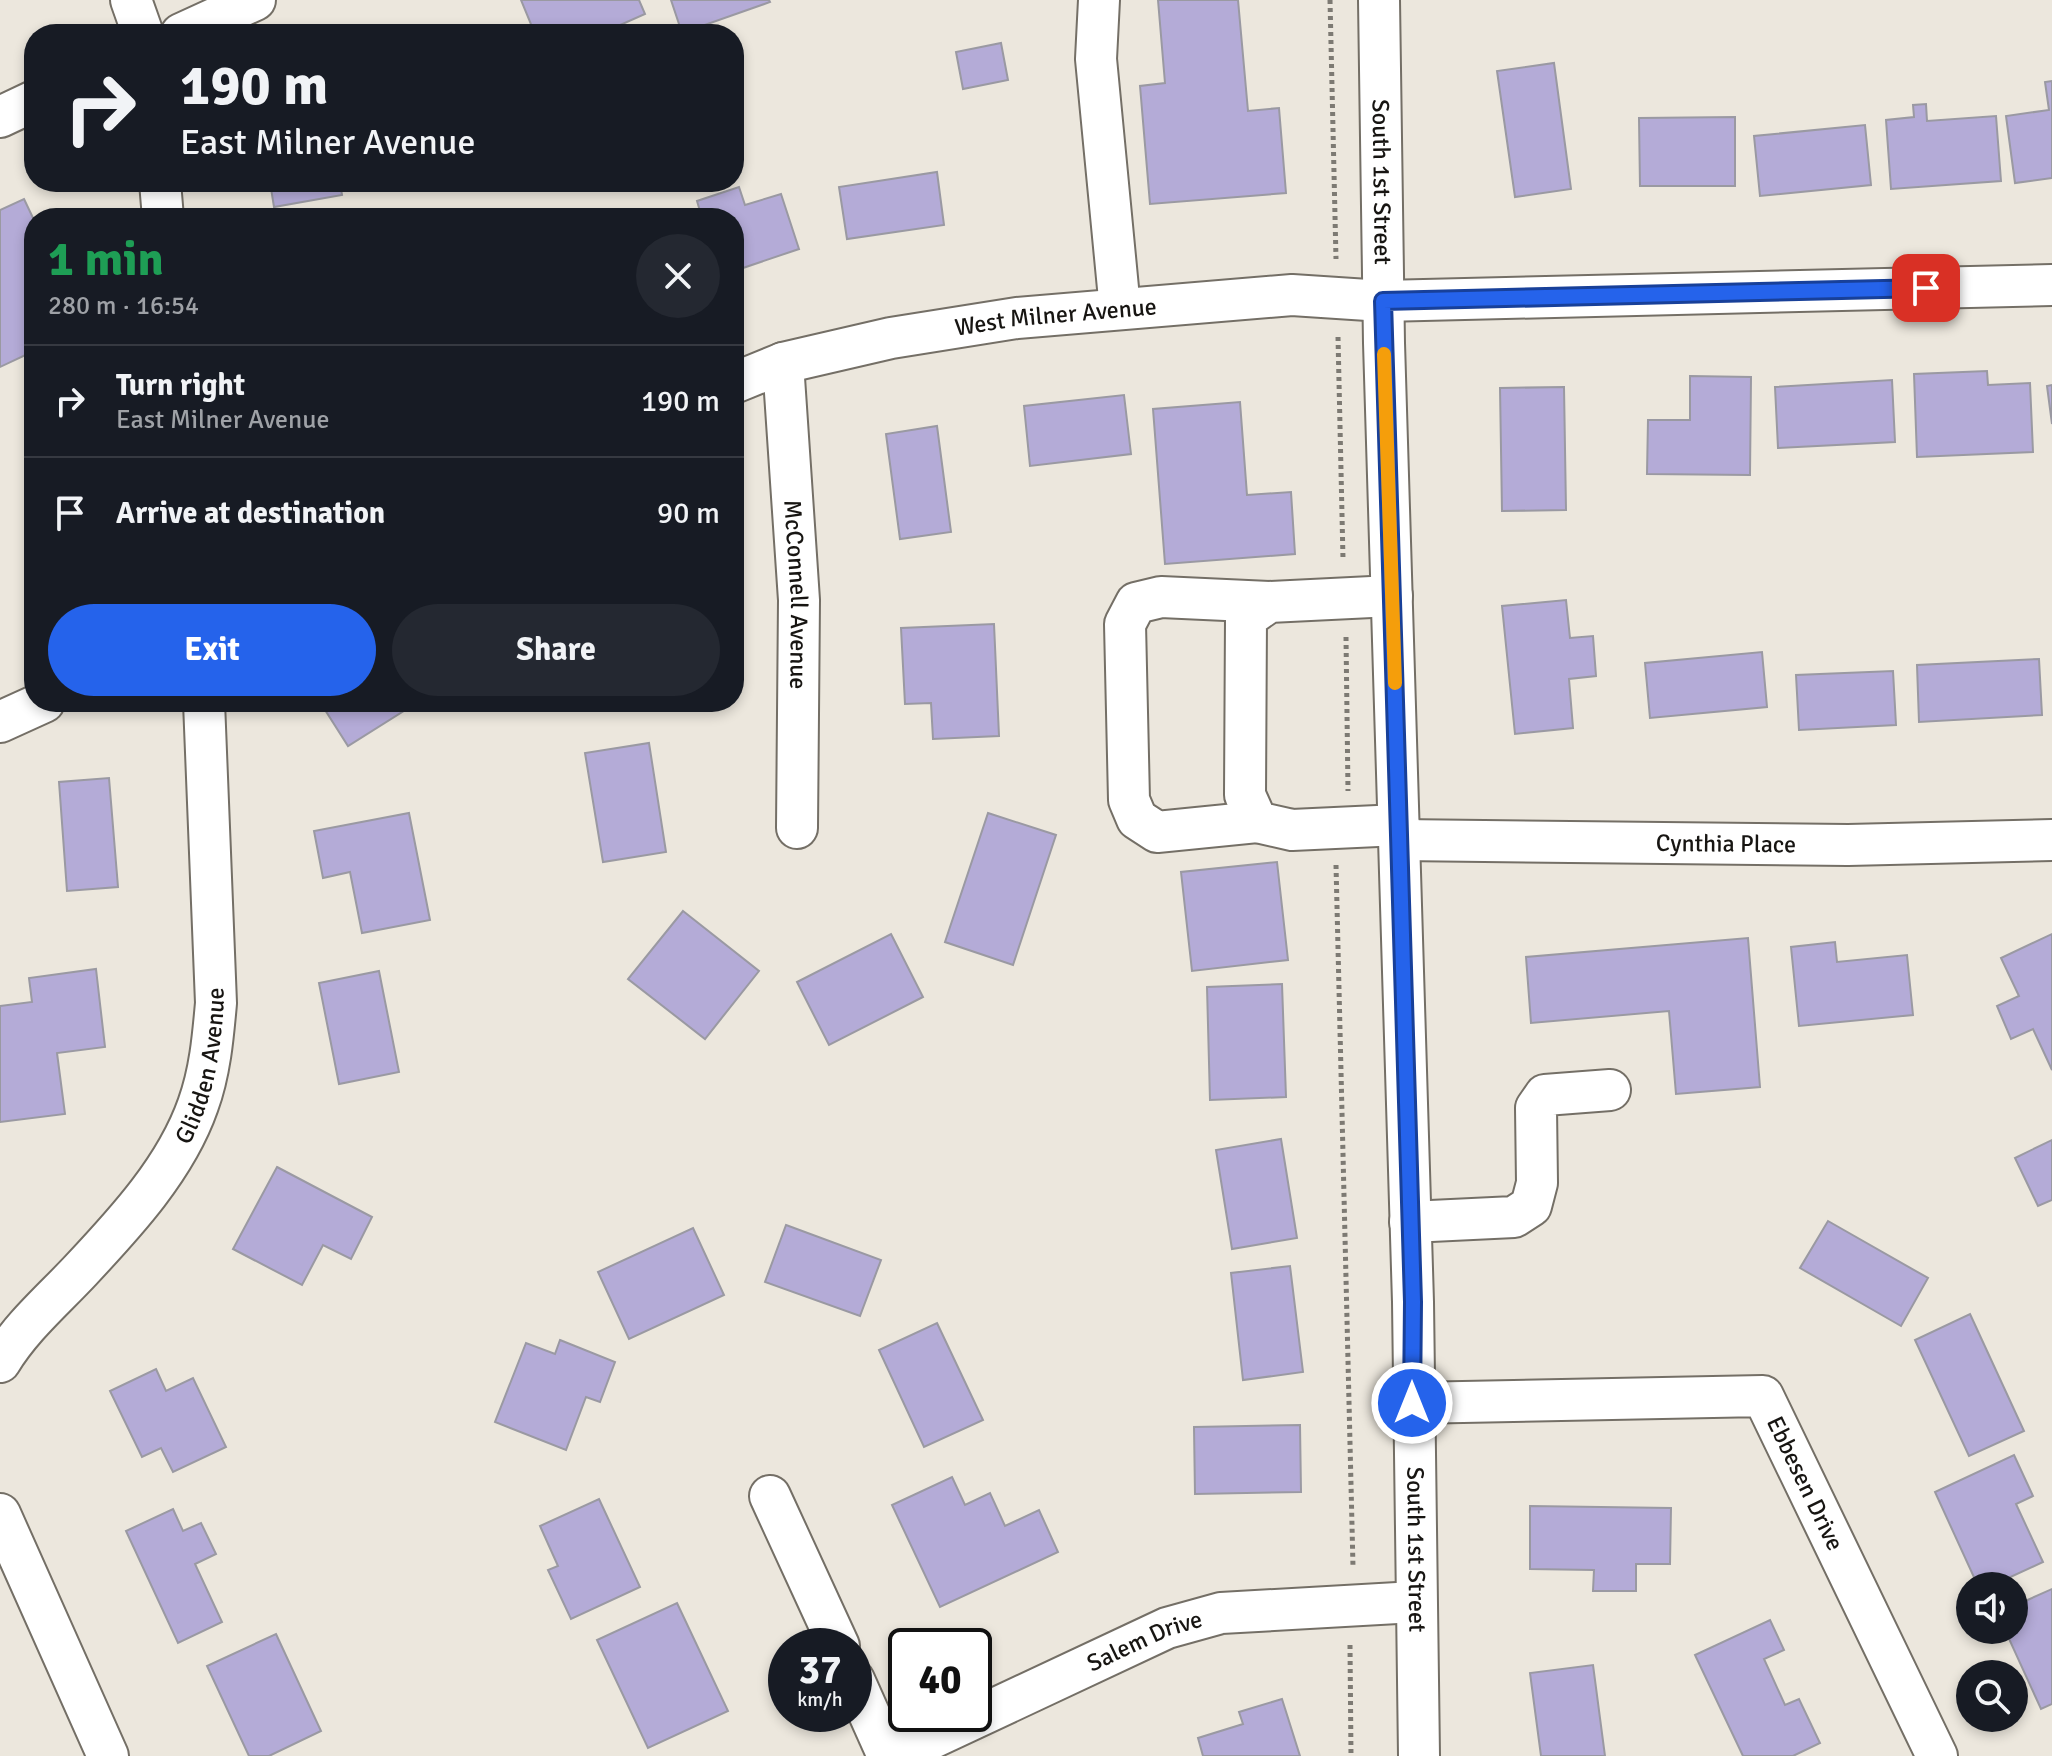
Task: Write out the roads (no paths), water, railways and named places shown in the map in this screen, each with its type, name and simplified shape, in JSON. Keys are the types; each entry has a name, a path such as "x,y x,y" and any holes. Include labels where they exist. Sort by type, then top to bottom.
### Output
{"street":[{"path":"131,0 139,24"},
{"path":"203,24 255,0"},
{"path":"1099,0 1096,59 1120,309"},
{"name":"South 1st Street","path":"1379,0 1383,301 1410,1222 1419,1756"},
{"path":"0,117 24,106"},
{"name":"West Milner Avenue","path":"744,379 783,363 891,338 1017,318 1292,295 1383,301 2052,285"},
{"name":"McConnell Avenue","path":"783,363 799,600 797,828"},
{"name":"Cynthia Place","path":"1392,596 1269,602 1161,597 1136,603 1125,624 1129,800 1137,819 1157,832 1257,822 1292,830 1848,845 2052,840"},
{"path":"1257,822 1245,795 1246,618 1269,602"},
{"path":"0,722 24,711"},
{"name":"Glidden Avenue","path":"0,1362 15,1336 81,1270 149,1192 189,1127 199,1103 212,1052 216,1003 204,712"},
{"path":"1410,1222 1514,1217 1531,1206 1537,1183 1536,1108 1545,1095 1610,1090"},
{"name":"Ebbesen Drive","path":"1412,1403 1763,1396 1937,1756"},
{"path":"770,1496 831,1628"},
{"path":"0,1514 108,1756"},
{"name":"Salem Drive","path":"891,1756 1193,1619 1221,1613 1415,1602"},
{"path":"872,1717 891,1756"}]}
